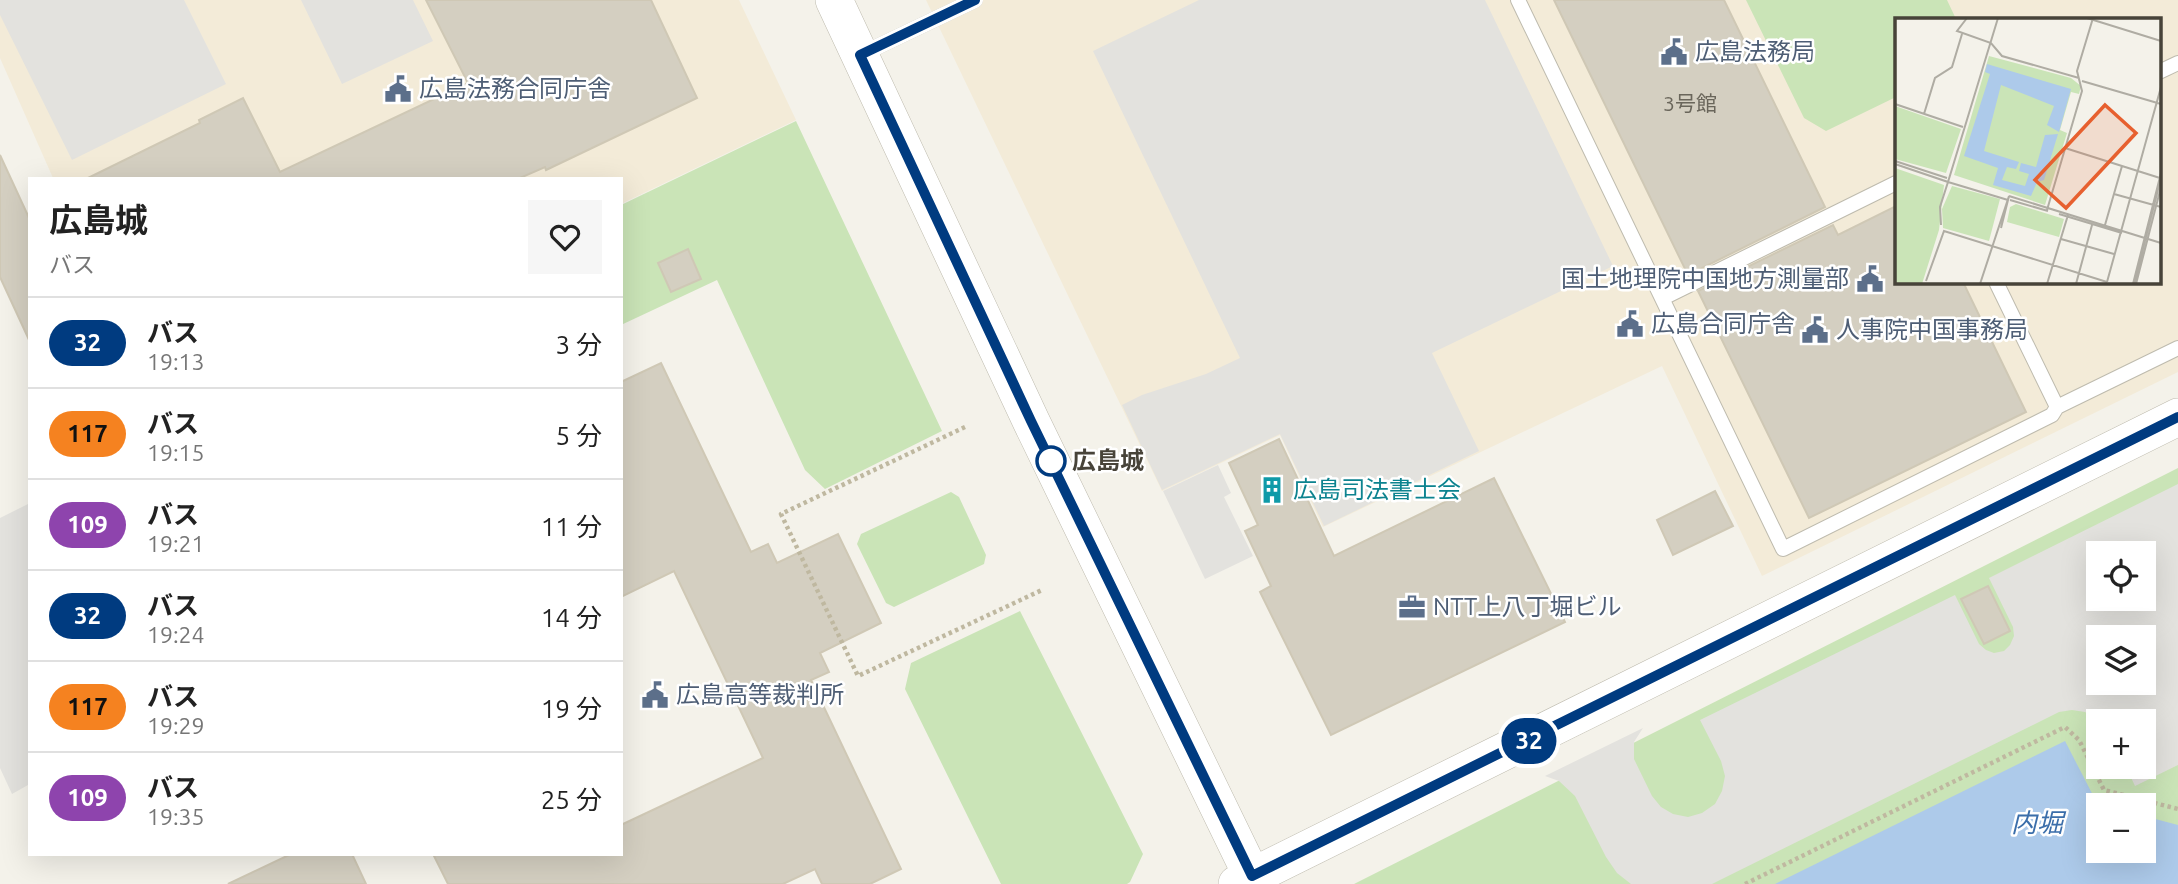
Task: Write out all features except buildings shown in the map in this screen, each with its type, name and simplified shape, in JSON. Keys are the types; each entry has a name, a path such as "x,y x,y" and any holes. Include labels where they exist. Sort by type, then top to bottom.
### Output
{"street":[{"path":"834,0 1245,880 2178,417"}],"lane":[{"path":"860,55 975,0"},
{"path":"1518,0 1783,549 2052,415 2057,407 2178,348"},
{"path":"2160,71 2178,62"},
{"path":"1663,298 1895,183"},
{"path":"1997,284 2057,407"}],"path":[{"path":"965,427 781,514 859,676 1042,590"},
{"path":"1745,884 2065,727 2079,740 2104,790 2178,809"}],"shaded area":[{"name":"広島法務合同庁舎","path":"0,0 739,0 796,120 623,203 623,177 53,177 0,58"},
{"path":"0,0 184,0 226,84 72,160 0,15"},
{"path":"301,0 413,0 433,41 342,84"},
{"name":"広島合同庁舎","path":"926,0 2178,0 2178,372 1762,576 1662,366 1323,527 1280,435 1162,491"},
{"path":"1199,0 1485,0 1613,266 1432,353 1479,451 1324,526 1280,434 1162,490 1122,405 1142,395 1206,374 1240,358 1093,51"},
{"path":"1218,465 1231,493 1224,497 1253,556 1205,579 1163,491"},
{"path":"2178,484 2178,765 2156,776 2156,709 2086,709 2086,713 2072,710 2059,712 1712,884 1631,884 1617,873 1606,857 1575,796 1559,781 1545,776 1643,728 1634,742 1634,759 1652,796 1661,807 1673,814 1688,817 1702,813 1715,804 1722,791 1725,776 1721,761 1700,720 1955,595 1979,644 1986,650 1994,653 2004,651 2014,636 2013,627 1989,578"},
{"path":"28,504 28,785 12,794 0,768 0,518"},
{"path":"2132,779 2149,779 2135,786"}],"green space":[{"path":"1746,0 1947,0 1956,18 1895,18 1895,97 1826,131 1804,118"},
{"path":"796,121 942,431 825,489 805,470 717,280 623,324 623,204"},
{"path":"2178,468 2178,884 1354,884"},
{"path":"951,492 959,497 986,555 984,564 894,607 886,603 857,544 861,534"},
{"path":"1020,611 1143,854 1127,884 1001,884 905,689 911,663"}],"water":[{"name":"内堀","path":"2065,741 2092,793 2086,793 2086,863 2156,863 2156,819 2178,825 2178,884 1775,884"}],"bus line":[{"name":"32","path":"975,0 860,55 1031,421 1252,876 2178,417"}],"place":[{"name":"広島法務局","path":"1674,52"},
{"name":"広島法務合同庁舎","path":"398,89"},
{"name":"国土地理院中国地方測量部","path":"1870,279"},
{"name":"広島合同庁舎","path":"1630,324"},
{"name":"人事院中国事務局","path":"1815,330"},
{"name":"広島城","path":"1051,461"},
{"name":"広島司法書士会","path":"1272,490"},
{"name":"NTT上八丁堀ビル","path":"1412,607"},
{"name":"広島高等裁判所","path":"655,695"}]}
